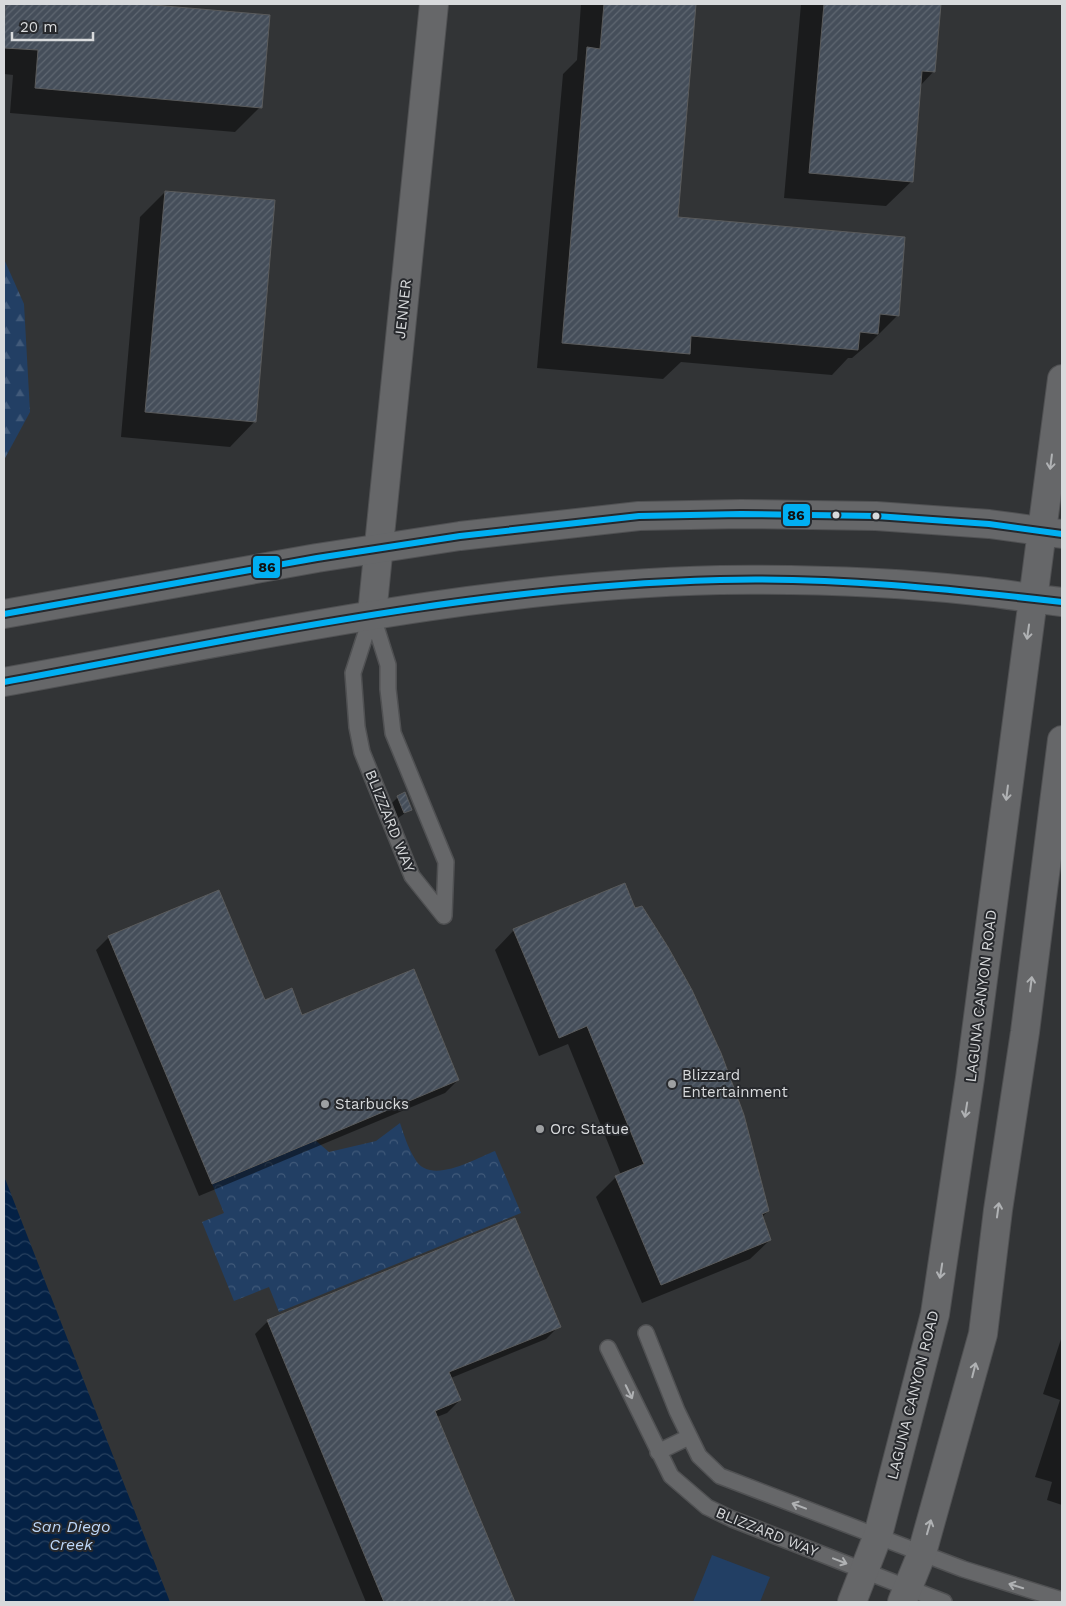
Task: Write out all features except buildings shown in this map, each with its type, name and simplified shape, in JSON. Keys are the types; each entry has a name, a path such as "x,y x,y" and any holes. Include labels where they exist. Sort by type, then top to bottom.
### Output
{"main road":[{"name":"JENNER","path":"372,614 434,4"},
{"name":"LAGUNA CANYON ROAD","path":"852,1602 878,1535 935,1314 970,1078 1033,598 1052,533 1062,379"},
{"path":"4,614 317,558 460,536 639,516 690,514 876,516 989,524 1052,533"},
{"path":"4,682 372,614 601,587 718,580 893,585 978,591 1062,602"},
{"path":"904,1596 922,1553 983,1334 998,1210 1025,1032 1062,740"}],"lane":[{"name":"BLIZZARD WAY","path":"372,614 388,665 388,697 393,733 446,862 444,916 412,876 362,752 357,727 353,673 372,614"},
{"path":"646,1333 689,1437 699,1456 720,1476 966,1570 1062,1600"},
{"name":"BLIZZARD WAY","path":"608,1348 671,1476 707,1507 732,1519 865,1571 904,1596 944,1602"},
{"path":"658,1452 689,1437"}],"green space":[{"path":"4,259 24,304 30,412 4,460"},
{"path":"400,1123 415,1159 422,1167 431,1170 453,1168 495,1151 521,1213 279,1312 269,1287 234,1301 202,1222 224,1213 212,1184 315,1140 329,1152 376,1141"},
{"path":"712,1555 770,1577 760,1602 693,1602"}],"water":[{"name":"San Diego Creek","path":"4,1176 170,1602 4,1602"}],"transit line":[{"name":"86","path":"4,614 317,558 460,536 639,516 741,514 876,516 989,524 1062,534"},
{"name":"86","path":"4,682 360,617 539,592 629,584 720,580 806,580 891,585 1062,602"}],"place":[{"name":"Blizzard Entertainment","path":"672,1084"},
{"name":"Starbucks","path":"325,1104"},
{"name":"Orc Statue","path":"540,1129"}]}
